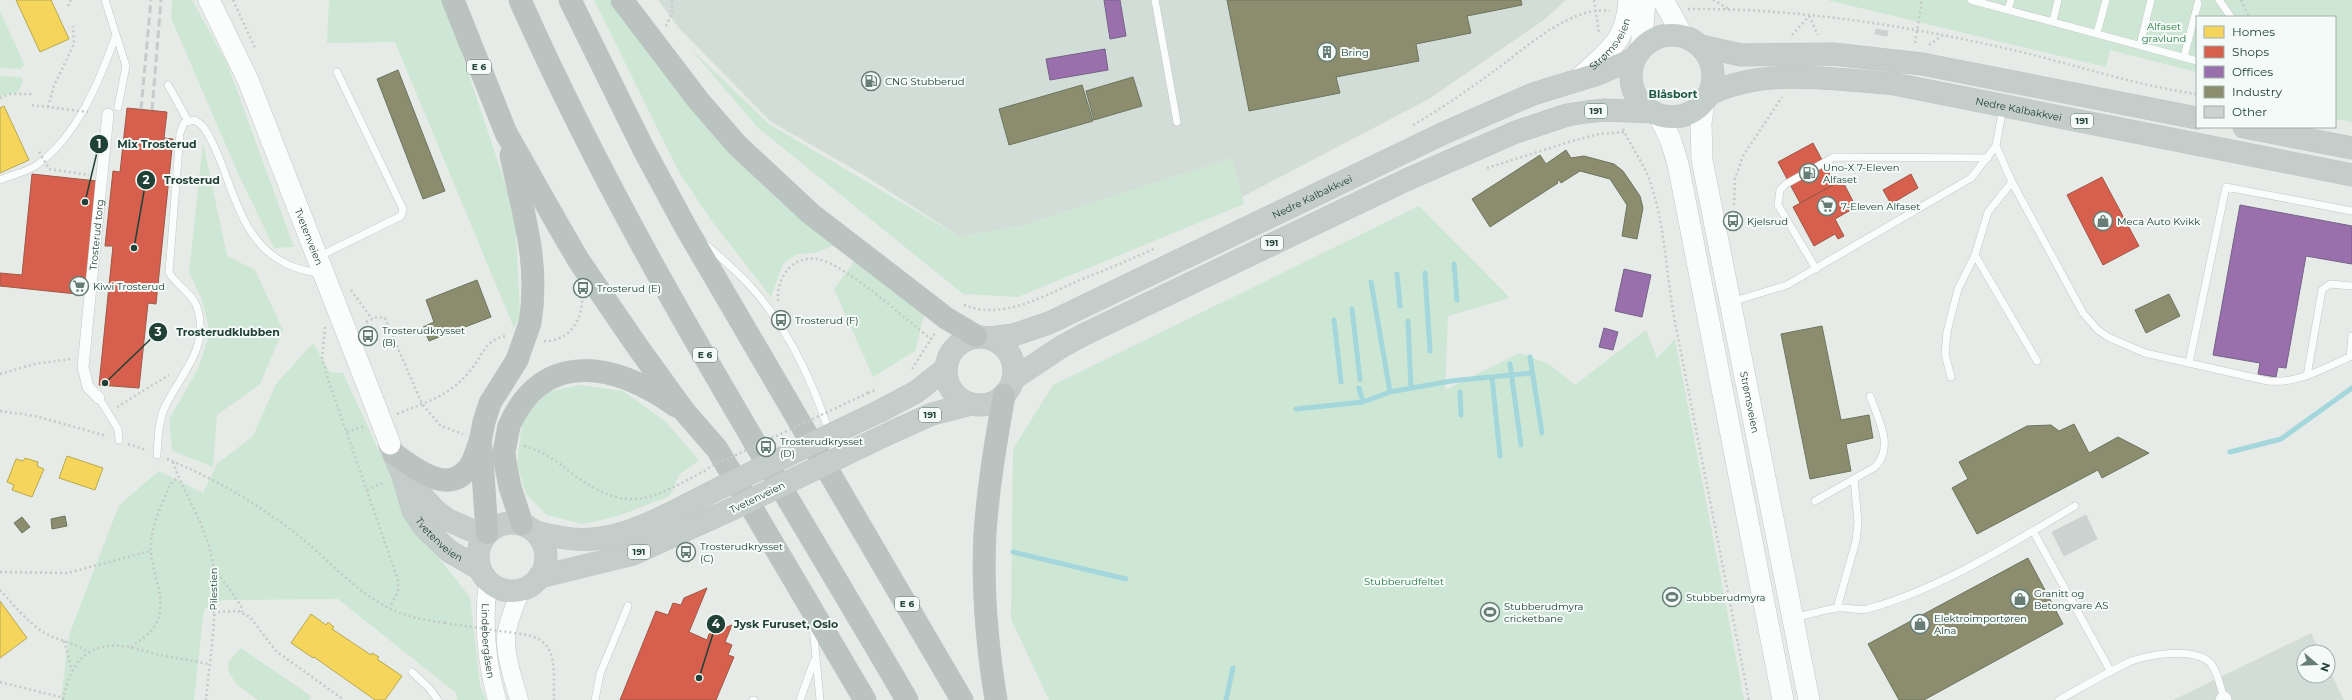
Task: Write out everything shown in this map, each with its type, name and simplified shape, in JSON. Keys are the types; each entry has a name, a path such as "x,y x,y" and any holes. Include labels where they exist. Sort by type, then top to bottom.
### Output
{"highway":[{"name":"E 6","path":"453,0 506,133 579,261 684,411 717,449 865,700"},
{"name":"E 6","path":"520,0 569,108 649,259 907,700"},
{"name":"E 6","path":"570,0 643,148 685,226 962,700"},
{"path":"622,0 698,100 737,145 811,214 946,318 1003,346 1012,359 1008,387 997,435 989,486 984,584 986,627 995,691"},
{"path":"1692,41 1712,64 1712,85 1706,99 1696,109 1683,115 1668,117 1656,113 1643,104 1636,94 1632,82 1632,70 1638,54 1651,41 1664,35 1692,41 1741,55 1827,54 1922,64 2196,118"},
{"name":"Nedre Kalbakkvei","path":"983,337 1013,335 1049,324 1444,133 1533,94 1577,81 1638,54"},
{"name":"Nedre Kalbakkvei","path":"1706,99 1735,83 1748,81 1825,79 1894,84 2352,175"},
{"name":"191","path":"971,404 985,405 1061,347 1085,334 1393,186 1494,141 1567,115 1605,110 1656,113"},
{"path":"2249,128 2352,148"},
{"name":"E 6","path":"392,449 425,474 443,480 460,477 467,471 490,403 517,360 530,323 534,292 534,262 506,133"},
{"name":"191","path":"486,534 503,523 575,539 594,539 612,536 651,521 880,412 916,392 945,369 947,361 955,347 961,342 983,337"},
{"path":"945,369 946,378 955,395 971,404"},
{"name":"E 6","path":"529,528 510,487 504,452 509,426 522,401 540,385 562,374 585,370 606,372 627,379 664,398 684,411"},
{"name":"Tvetenveien","path":"392,449 396,478 424,527 449,551 504,590 521,590 531,585 539,577 633,554 732,509 932,414 971,404"},
{"name":"E 6","path":"477,443 486,534"},
{"name":"Tvetenveien","path":"396,478 448,520 486,534 479,546 477,558 484,575"},
{"path":"529,528 544,546 546,554 546,562 539,577"}],"main road":[{"name":"Tvetenveien","path":"209,0 248,80 319,266 392,449"},
{"name":"Strømsveien","path":"1577,81 1618,42 1625,28 1629,0"},
{"name":"Strømsveien","path":"1638,54 1645,0"},
{"path":"1663,0 1692,41"},
{"name":"Strømsveien","path":"1706,99 1701,123 1702,160 1809,700"},
{"path":"1656,113 1671,141 1678,164 1783,700"}],"street":[{"name":"Trosterud torg","path":"99,398 88,387 83,368 108,114"},
{"name":"Lindebergåsen","path":"484,575 487,656 497,700"},
{"name":"Lindebergåsen","path":"519,700 508,657 506,638 510,619 521,590"}],"lane":[{"path":"105,0 126,66 118,107"},
{"path":"1155,0 1177,122"},
{"path":"1971,0 2196,60"},
{"path":"2008,10 2011,0"},
{"path":"2053,21 2058,0"},
{"path":"2097,33 2106,0"},
{"path":"2140,45 2151,0"},
{"path":"2219,0 2230,16"},
{"path":"2184,57 2198,3"},
{"path":"0,180 36,165 70,132 94,88 116,35"},
{"path":"157,455 163,412 189,368 200,341 198,308 193,298 178,284 169,272 180,133 184,123 188,121 199,123 208,133 238,207 260,245 283,263 319,266 401,216 403,210 338,72"},
{"path":"168,85 188,121"},
{"path":"1730,303 1787,285 1971,178 1996,146 2004,105"},
{"path":"1996,146 2012,182 2083,313 2098,330 2124,345 2145,353 2268,381 2283,382 2307,376 2351,356 2352,336"},
{"path":"1816,269 1778,205 1780,190 1786,184 1834,157 1988,158"},
{"path":"1950,377 1945,354 1947,332 1958,288 1975,255 1988,212 2012,182"},
{"path":"2189,363 2226,187 2352,211"},
{"path":"685,226 752,288 779,326 802,366 818,404 838,466"},
{"path":"1975,255 2037,361"},
{"path":"2307,376 2322,290 2330,284 2352,286"},
{"path":"1815,502 1875,467 1881,461 1884,451 1885,437 1870,396"},
{"path":"99,398 118,428 118,440"},
{"path":"1837,608 1856,541 1858,522 1854,479"},
{"path":"842,480 850,509"},
{"path":"1792,618 1837,608 1865,610 1885,603 1945,578 2033,531 2075,506"},
{"path":"2033,531 2110,672"},
{"path":"595,700 600,674 628,606"},
{"path":"812,608 815,657 820,700"},
{"path":"2059,700 2128,662 2170,653 2192,655 2202,658 2211,664 2224,700"},
{"path":"800,700 815,657"},
{"path":"412,672 429,688 438,700"}],"path":[{"path":"68,6 71,0"},
{"path":"664,31 672,13 672,0"},
{"path":"1594,0 1600,39"},
{"path":"1712,0 1730,9"},
{"path":"1914,43 1922,0"},
{"path":"2241,0 2249,16"},
{"path":"1683,9 1730,9 1808,16 1917,30 2196,94"},
{"path":"1406,129 1438,111 1548,32 1578,16 1595,12"},
{"path":"1795,40 1792,36 1793,32 1808,16"},
{"path":"1808,16 1821,40"},
{"path":"48,107 54,86 74,44 73,26"},
{"path":"1929,45 1943,35"},
{"path":"0,98 10,94 32,94"},
{"path":"1734,205 1735,179 1743,156 1784,95"},
{"path":"32,105 88,112"},
{"path":"1622,126 1650,181 1656,206 1667,260 1673,311 1750,700"},
{"path":"1482,169 1599,134 1625,132"},
{"path":"39,152 48,167 54,171 102,176"},
{"path":"957,302 982,310 1017,306 1159,247"},
{"path":"778,305 779,286 787,270 801,260 818,259 845,272 931,339"},
{"path":"366,322 378,317 385,318 416,393 431,416 441,426 477,443"},
{"path":"326,324 322,359 398,580 398,591 390,607 409,616 445,623 528,635 539,639 546,644 552,659 554,700"},
{"path":"907,374 915,365 938,328"},
{"path":"0,374 34,364 75,359"},
{"path":"109,412 179,369 189,368"},
{"path":"526,446 549,456 596,490 624,499 649,498 663,493 708,468 882,387"},
{"path":"0,411 35,416 118,440 157,455"},
{"name":"Pilestien","path":"206,700 213,612 214,569 209,546 197,514 178,478 173,462 230,490 263,510 311,546 373,599 390,607"},
{"path":"131,647 151,630 160,607 160,590 150,551 152,534 173,480 178,478"},
{"path":"367,490 396,478"},
{"path":"0,572 68,573 150,551"},
{"path":"214,569 219,572 241,606 242,612"},
{"path":"0,590 33,624 45,633 87,652"},
{"path":"213,612 242,612 254,622 276,652 344,700"},
{"path":"63,640 72,671"},
{"path":"0,682 64,699 72,671 81,656 87,652 113,646 131,647 160,655 209,664"}],"shaded area":[{"path":"658,0 1566,0 1544,20 1429,99 1242,197 1232,158 1025,225 960,237 867,177 770,121 678,27"},
{"path":"2311,633 2316,644 2296,644 2296,684 2336,684 2344,700 2173,700"}],"green space":[{"path":"172,0 192,0 227,63 294,247 274,248 237,171 171,18"},
{"path":"329,0 444,0 515,213 520,316 514,328 395,42 327,43"},
{"path":"594,0 619,0 840,243 815,253 797,254 783,264 771,297 711,220 679,172"},
{"name":"Alfaset gravlund","path":"1827,0 2352,0 2352,122 2336,119 2336,16 2196,16 2196,72 2110,50 2106,67"},
{"path":"0,11 24,64 21,69 0,68"},
{"path":"690,48 769,124 960,237 1025,225 1232,158 1244,204 1018,297 963,294 757,127"},
{"path":"0,76 21,77 23,81 18,92 0,96"},
{"path":"203,142 227,256 255,270 283,330 260,384 217,415 213,467 172,451 169,419 198,369 210,332 201,297 189,273"},
{"name":"Stubberudfeltet","path":"1419,206 1510,298 1448,316 1445,390 1519,353 1549,364 1575,385 1646,330 1657,358 1675,339 1744,700 1049,700 1011,619 1013,449 1053,385"},
{"path":"855,260 924,316 915,351 873,377 834,289"},
{"path":"313,343 330,372 343,373 414,527 470,597 480,686 486,700 457,700 456,693 338,599 223,600 204,609 194,700 61,700 69,635 119,505 159,471 203,493 217,464 253,436 276,384"},
{"path":"579,385 623,391 665,421 699,460 679,475 670,496 618,516 583,524 547,515 526,494 517,464 521,431 526,414 548,392"},
{"path":"241,648 311,696 309,700 258,700 237,685 228,671 229,661"}],"building: Homes":[{"path":"16,0 51,0 69,39 40,52"},
{"path":"4,106 29,160 0,173 0,108"},
{"path":"67,456 103,468 95,490 59,478"},
{"path":"25,458 38,462 37,466 44,469 32,497 12,490 14,485 7,482 16,459 23,461"},
{"path":"0,601 27,638 0,658"},
{"path":"311,614 326,625 328,622 334,627 332,629 371,655 372,653 379,657 377,659 402,676 385,700 375,700 314,657 313,658 291,643"}],"building: Shops":[{"path":"127,108 167,112 164,138 173,139 156,304 148,303 139,388 99,385 113,246 105,246 113,171 120,172"},
{"path":"1813,143 1835,184 1800,203 1778,162"},
{"path":"32,174 97,181 86,295 0,286 0,273 22,275"},
{"path":"1911,174 1918,188 1891,204 1883,190"},
{"path":"2102,177 2139,246 2103,265 2067,195"},
{"path":"1842,180 1856,207 1835,219 1844,236 1838,239 1835,234 1814,246 1793,207"},
{"path":"707,588 689,632 707,640 709,634 732,625 725,642 732,645 728,655 734,657 716,700 620,700 656,611 668,615 673,603 681,605 684,598"}],"building: Offices":[{"path":"1104,0 1120,0 1126,36 1110,39"},
{"path":"1105,49 1108,70 1050,80 1046,59"},
{"path":"2240,205 2352,226 2352,264 2306,256 2286,368 2278,367 2276,377 2258,374 2260,363 2213,355"},
{"path":"1624,269 1651,275 1642,317 1615,311"},
{"path":"1604,328 1618,332 1613,350 1599,347"}],"building: Industry":[{"name":"Bring","path":"1227,0 1521,0 1522,5 1467,16 1471,33 1416,44 1419,61 1336,77 1340,93 1249,111"},
{"path":"398,70 445,191 423,199 377,79"},
{"path":"1133,77 1142,106 1094,120 1086,91"},
{"path":"1082,85 1093,121 1009,145 999,109"},
{"path":"1566,150 1571,158 1584,156 1614,164 1623,171 1640,196 1643,208 1637,239 1622,236 1627,205 1610,179 1580,171 1561,183 1559,180 1557,181 1558,183 1490,227 1472,199 1540,155 1546,164"},
{"path":"477,280 491,317 429,341 423,327 434,322 426,300"},
{"path":"2169,294 2180,316 2146,333 2135,310"},
{"path":"1822,326 1841,420 1869,415 1873,438 1846,444 1851,471 1810,479 1781,334"},
{"path":"2074,424 2089,453 2118,437 2149,453 2102,478 2098,470 1977,534 1952,488 1968,479 1959,462 2027,426 2051,425 2059,431"},
{"path":"65,516 67,526 52,529 51,519"},
{"path":"22,517 30,527 22,533 14,523"},
{"path":"2028,558 2063,624 1924,700 1899,700 1868,644"}],"building: Other":[{"path":"1876,29 1888,31 1887,36 1875,34"},
{"path":"2086,515 2097,539 2064,556 2052,532"}],"waterway":[{"path":"1454,264 1457,300"},
{"path":"1425,273 1430,351"},
{"path":"1397,274 1400,306"},
{"path":"1371,282 1390,392"},
{"path":"1352,309 1360,380"},
{"path":"1334,320 1341,382"},
{"path":"1408,321 1411,388"},
{"path":"1530,357 1542,433"},
{"path":"1510,364 1521,445"},
{"path":"1296,409 1363,402 1390,392 1451,381 1532,373"},
{"path":"1492,377 1500,456"},
{"path":"1359,388 1363,402"},
{"path":"2230,452 2281,439 2352,388"},
{"path":"1460,392 1461,415"},
{"path":"1013,552 1126,579"},
{"path":"1226,700 1233,668"}],"railway":[{"path":"141,109 151,0"},
{"path":"152,110 161,0"}],"place":[{"name":"Bring","path":"1327,52"},
{"name":"CNG Stubberud","path":"871,81"},
{"name":"Uno-X 7-Eleven Alfaset","path":"1809,173"},
{"name":"Mix Trosterud","path":"85,202"},
{"name":"7-Eleven Alfaset","path":"1827,206"},
{"name":"Kjelsrud","path":"1733,221"},
{"name":"Meca Auto Kvikk","path":"2103,221"},
{"name":"Trosterud","path":"134,248"},
{"name":"Kiwi Trosterud","path":"79,286"},
{"name":"Trosterud (E)","path":"583,288"},
{"name":"Trosterud (F)","path":"781,320"},
{"name":"Trosterudkrysset (B)","path":"368,336"},
{"name":"Trosterudklubben","path":"105,383"},
{"name":"Trosterudkrysset (D)","path":"766,447"},
{"name":"Trosterudkrysset (C)","path":"686,552"},
{"name":"Stubberudmyra","path":"1672,597"},
{"name":"Granitt og Betongvare AS","path":"2020,599"},
{"name":"Stubberudmyra cricketbane","path":"1490,612"},
{"name":"Elektroimportøren Alna","path":"1920,624"},
{"name":"Jysk Furuset, Oslo","path":"699,678"}],"district":[{"name":"Blåsbort","path":"1673,94"}]}
